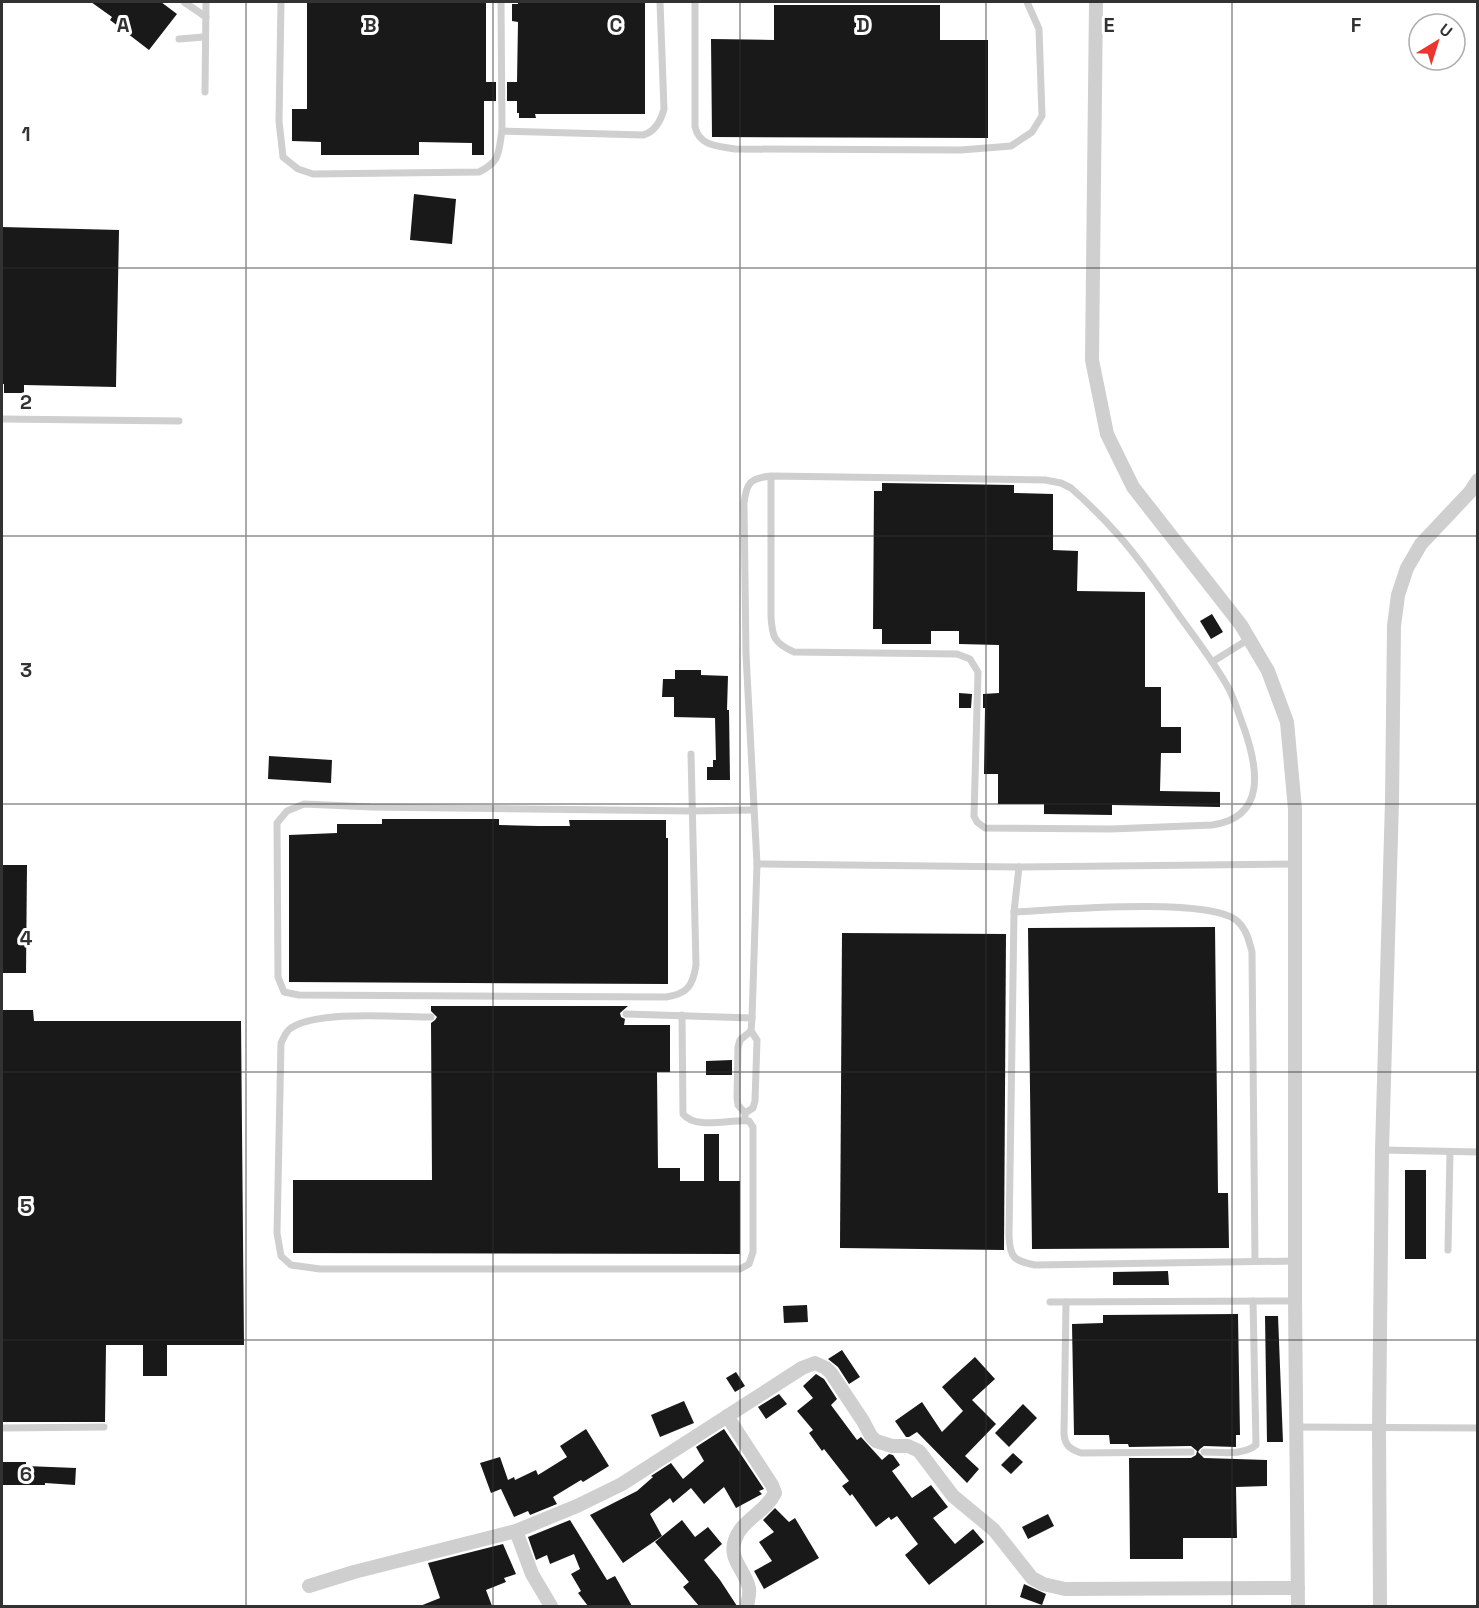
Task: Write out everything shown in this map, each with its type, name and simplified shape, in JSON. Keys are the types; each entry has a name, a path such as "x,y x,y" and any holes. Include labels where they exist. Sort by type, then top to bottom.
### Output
{"street":[{"path":"1096,2 1092,360 1107,434 1133,487 1242,625 1268,671 1287,722 1295,809 1296,864 1295,1301 1298,1606"},
{"path":"1380,1606 1382,1150 1392,801 1392,663 1398,595 1407,568 1421,544 1470,492 1478,480"},
{"path":"309,1586 354,1572 516,1531 577,1506 622,1484 802,1368 815,1363 831,1373 871,1436 884,1444 908,1446 919,1451 953,1497 994,1530 1032,1578 1043,1584 1065,1589 1298,1588"},
{"path":"727,1416 775,1493 735,1538 733,1556 749,1590 747,1606"},
{"path":"516,1531 532,1574 551,1606"}],"lane":[{"path":"184,2 206,17"},
{"path":"205,92 206,2"},
{"path":"281,2 279,121 284,157 298,170 313,174 478,172 497,160 502,131 501,2"},
{"path":"502,131 649,134 657,125 664,109 660,2"},
{"path":"695,2 695,127 697,136 708,144 735,149 949,150 1011,146 1032,132 1042,116 1038,29 1027,2"},
{"path":"180,39 204,37"},
{"path":"2,419 178,421"},
{"path":"682,1015 683,1114 687,1119 693,1121 716,1123 745,1117 753,1108 755,1101 757,1040 751,1031 757,864 752,810 746,654 744,504 745,490 754,480 771,476 1045,480 1061,483 1071,488 1121,538 1212,662 1229,690 1249,743 1254,766 1255,791 1248,806 1239,816 1226,823 1111,829 985,828 977,822 974,816 978,672 970,658 957,654 794,652 777,642 771,628 771,476"},
{"path":"1212,662 1249,639"},
{"path":"691,754 692,811 696,965 694,979 687,989 678,995 666,997 298,995 284,992 278,977 277,823 287,812 304,804 371,807 692,811 752,810"},
{"path":"757,864 1019,867 1296,864"},
{"path":"1019,867 1014,912 1009,1236 1011,1254 1016,1260 1035,1265 1295,1261"},
{"path":"1014,912 1129,907 1202,909 1223,913 1235,919 1242,927 1248,936 1252,952 1255,1261"},
{"path":"626,1014 752,1018"},
{"path":"431,1017 324,1017 303,1021 288,1029 281,1043 277,1233 280,1256 291,1264 320,1269 740,1269 749,1264 753,1252 753,1127 738,1105 738,1047 740,1040 751,1031"},
{"path":"1382,1150 1478,1152"},
{"path":"1448,1250 1450,1152"},
{"path":"1204,1452 1235,1452 1248,1450 1256,1445 1253,1301"},
{"path":"1050,1302 1295,1301"},
{"path":"1066,1302 1064,1434 1066,1445 1081,1453 1191,1452"},
{"path":"2,1428 104,1427"},
{"path":"1296,1427 1478,1428"}],"building":[{"path":"91,2 161,2 177,14 149,50 110,20 112,17"},
{"path":"307,2 486,2 486,82 496,82 496,101 484,101 484,155 472,155 472,143 419,142 419,155 321,155 321,142 292,141 292,109 307,109"},
{"path":"518,2 645,2 645,114 535,114 536,118 519,118 517,101 507,101 507,82 517,82 518,22 512,21 512,4 518,4"},
{"path":"774,5 940,5 940,40 988,40 988,138 712,137 711,39 774,40"},
{"path":"414,194 456,199 452,244 410,240"},
{"path":"2,227 119,230 116,387 24,385 24,393 4,393 4,384 2,384"},
{"path":"882,483 1014,485 1014,493 1053,494 1053,550 1078,551 1077,591 1145,592 1145,687 1161,687 1161,727 1181,727 1181,753 1161,753 1160,791 1220,792 1220,807 1112,805 1112,815 1044,814 1044,804 998,804 998,774 984,774 985,708 983,708 983,694 999,693 999,645 959,644 959,631 931,631 931,644 882,644 882,629 873,629 874,491 882,491"},
{"path":"1212,614 1223,632 1211,639 1200,621"},
{"path":"675,670 701,670 701,675 728,676 730,780 707,780 707,767 713,767 713,760 716,760 715,718 674,717 674,697 662,697 663,679 675,679"},
{"path":"959,693 972,694 971,708 959,708"},
{"path":"269,756 332,760 331,783 268,779"},
{"path":"382,819 499,819 499,825 538,826 570,826 569,820 666,820 668,984 289,982 289,835 337,833 337,824 382,824"},
{"path":"2,865 27,865 26,973 2,973"},
{"path":"1215,927 1218,1193 1228,1193 1229,1248 1032,1249 1028,928"},
{"path":"842,933 1006,934 1004,1250 840,1248"},
{"path":"431,1006 628,1006 620,1013 625,1019 624,1025 670,1025 670,1072 657,1072 658,1168 680,1168 680,1181 704,1181 704,1134 719,1134 719,1181 740,1181 740,1254 293,1253 293,1180 432,1180 431,1023 437,1017 431,1011"},
{"path":"2,1010 33,1010 34,1021 241,1021 244,1345 167,1345 167,1376 143,1376 143,1345 106,1345 105,1422 2,1422"},
{"path":"732,1060 732,1075 706,1075 706,1061"},
{"path":"1405,1170 1426,1170 1426,1259 1405,1259"},
{"path":"1168,1271 1169,1285 1113,1285 1113,1272"},
{"path":"807,1305 808,1322 784,1323 783,1306"},
{"path":"1238,1314 1240,1435 1236,1435 1236,1447 1204,1446 1198,1452 1204,1458 1267,1460 1267,1486 1236,1487 1237,1538 1183,1538 1183,1559 1130,1559 1129,1458 1191,1458 1196,1455 1197,1451 1191,1446 1129,1447 1128,1444 1110,1444 1109,1435 1074,1435 1072,1324 1103,1323 1103,1315"},
{"path":"1265,1316 1278,1316 1283,1442 1267,1442"},
{"path":"842,1350 860,1377 849,1384 838,1367 828,1359"},
{"path":"975,1357 995,1379 972,1400 996,1424 965,1456 979,1469 967,1483 917,1432 906,1437 895,1421 922,1402 942,1432 963,1411 942,1387"},
{"path":"736,1372 745,1386 735,1392 726,1378"},
{"path":"816,1374 824,1379 837,1399 831,1405 857,1440 861,1437 882,1460 889,1454 893,1455 900,1465 892,1471 912,1498 931,1485 948,1507 933,1518 955,1544 973,1529 984,1542 929,1585 905,1555 918,1544 897,1516 891,1520 889,1517 876,1527 852,1494 850,1496 842,1486 849,1481 824,1449 822,1451 809,1433 813,1430 797,1411 813,1398 803,1386"},
{"path":"779,1394 787,1404 766,1419 758,1407"},
{"path":"684,1401 694,1423 660,1437 651,1415"},
{"path":"1023,1404 1037,1418 1009,1447 995,1433"},
{"path":"586,1429 609,1466 553,1497 557,1504 530,1515 528,1511 514,1517 501,1489 491,1493 480,1463 500,1457 508,1480 514,1477 515,1480 536,1470 538,1475 567,1457 560,1446"},
{"path":"724,1429 764,1489 759,1491 762,1494 736,1508 724,1487 704,1504 691,1488 673,1503 670,1498 650,1514 662,1536 623,1563 590,1515 637,1491 653,1477 651,1476 671,1463 683,1479 704,1461 696,1447"},
{"path":"1013,1453 1023,1462 1011,1474 1001,1465"},
{"path":"2,1462 26,1462 26,1466 76,1468 75,1485 45,1483 45,1485 2,1485"},
{"path":"775,1508 789,1522 795,1518 819,1558 764,1589 754,1571 772,1561 759,1542 774,1532 763,1520"},
{"path":"1048,1514 1054,1526 1028,1539 1022,1527"},
{"path":"570,1520 607,1580 615,1576 632,1606 588,1606 578,1593 581,1591 571,1574 580,1569 574,1554 550,1564 547,1555 536,1560 528,1537"},
{"path":"682,1520 695,1537 708,1527 722,1544 704,1560 737,1606 699,1606 683,1587 689,1582 655,1542"},
{"path":"503,1544 516,1574 504,1578 506,1582 486,1590 492,1606 420,1606 440,1598 428,1563"},
{"path":"1024,1584 1046,1594 1042,1605 1020,1597"}]}
